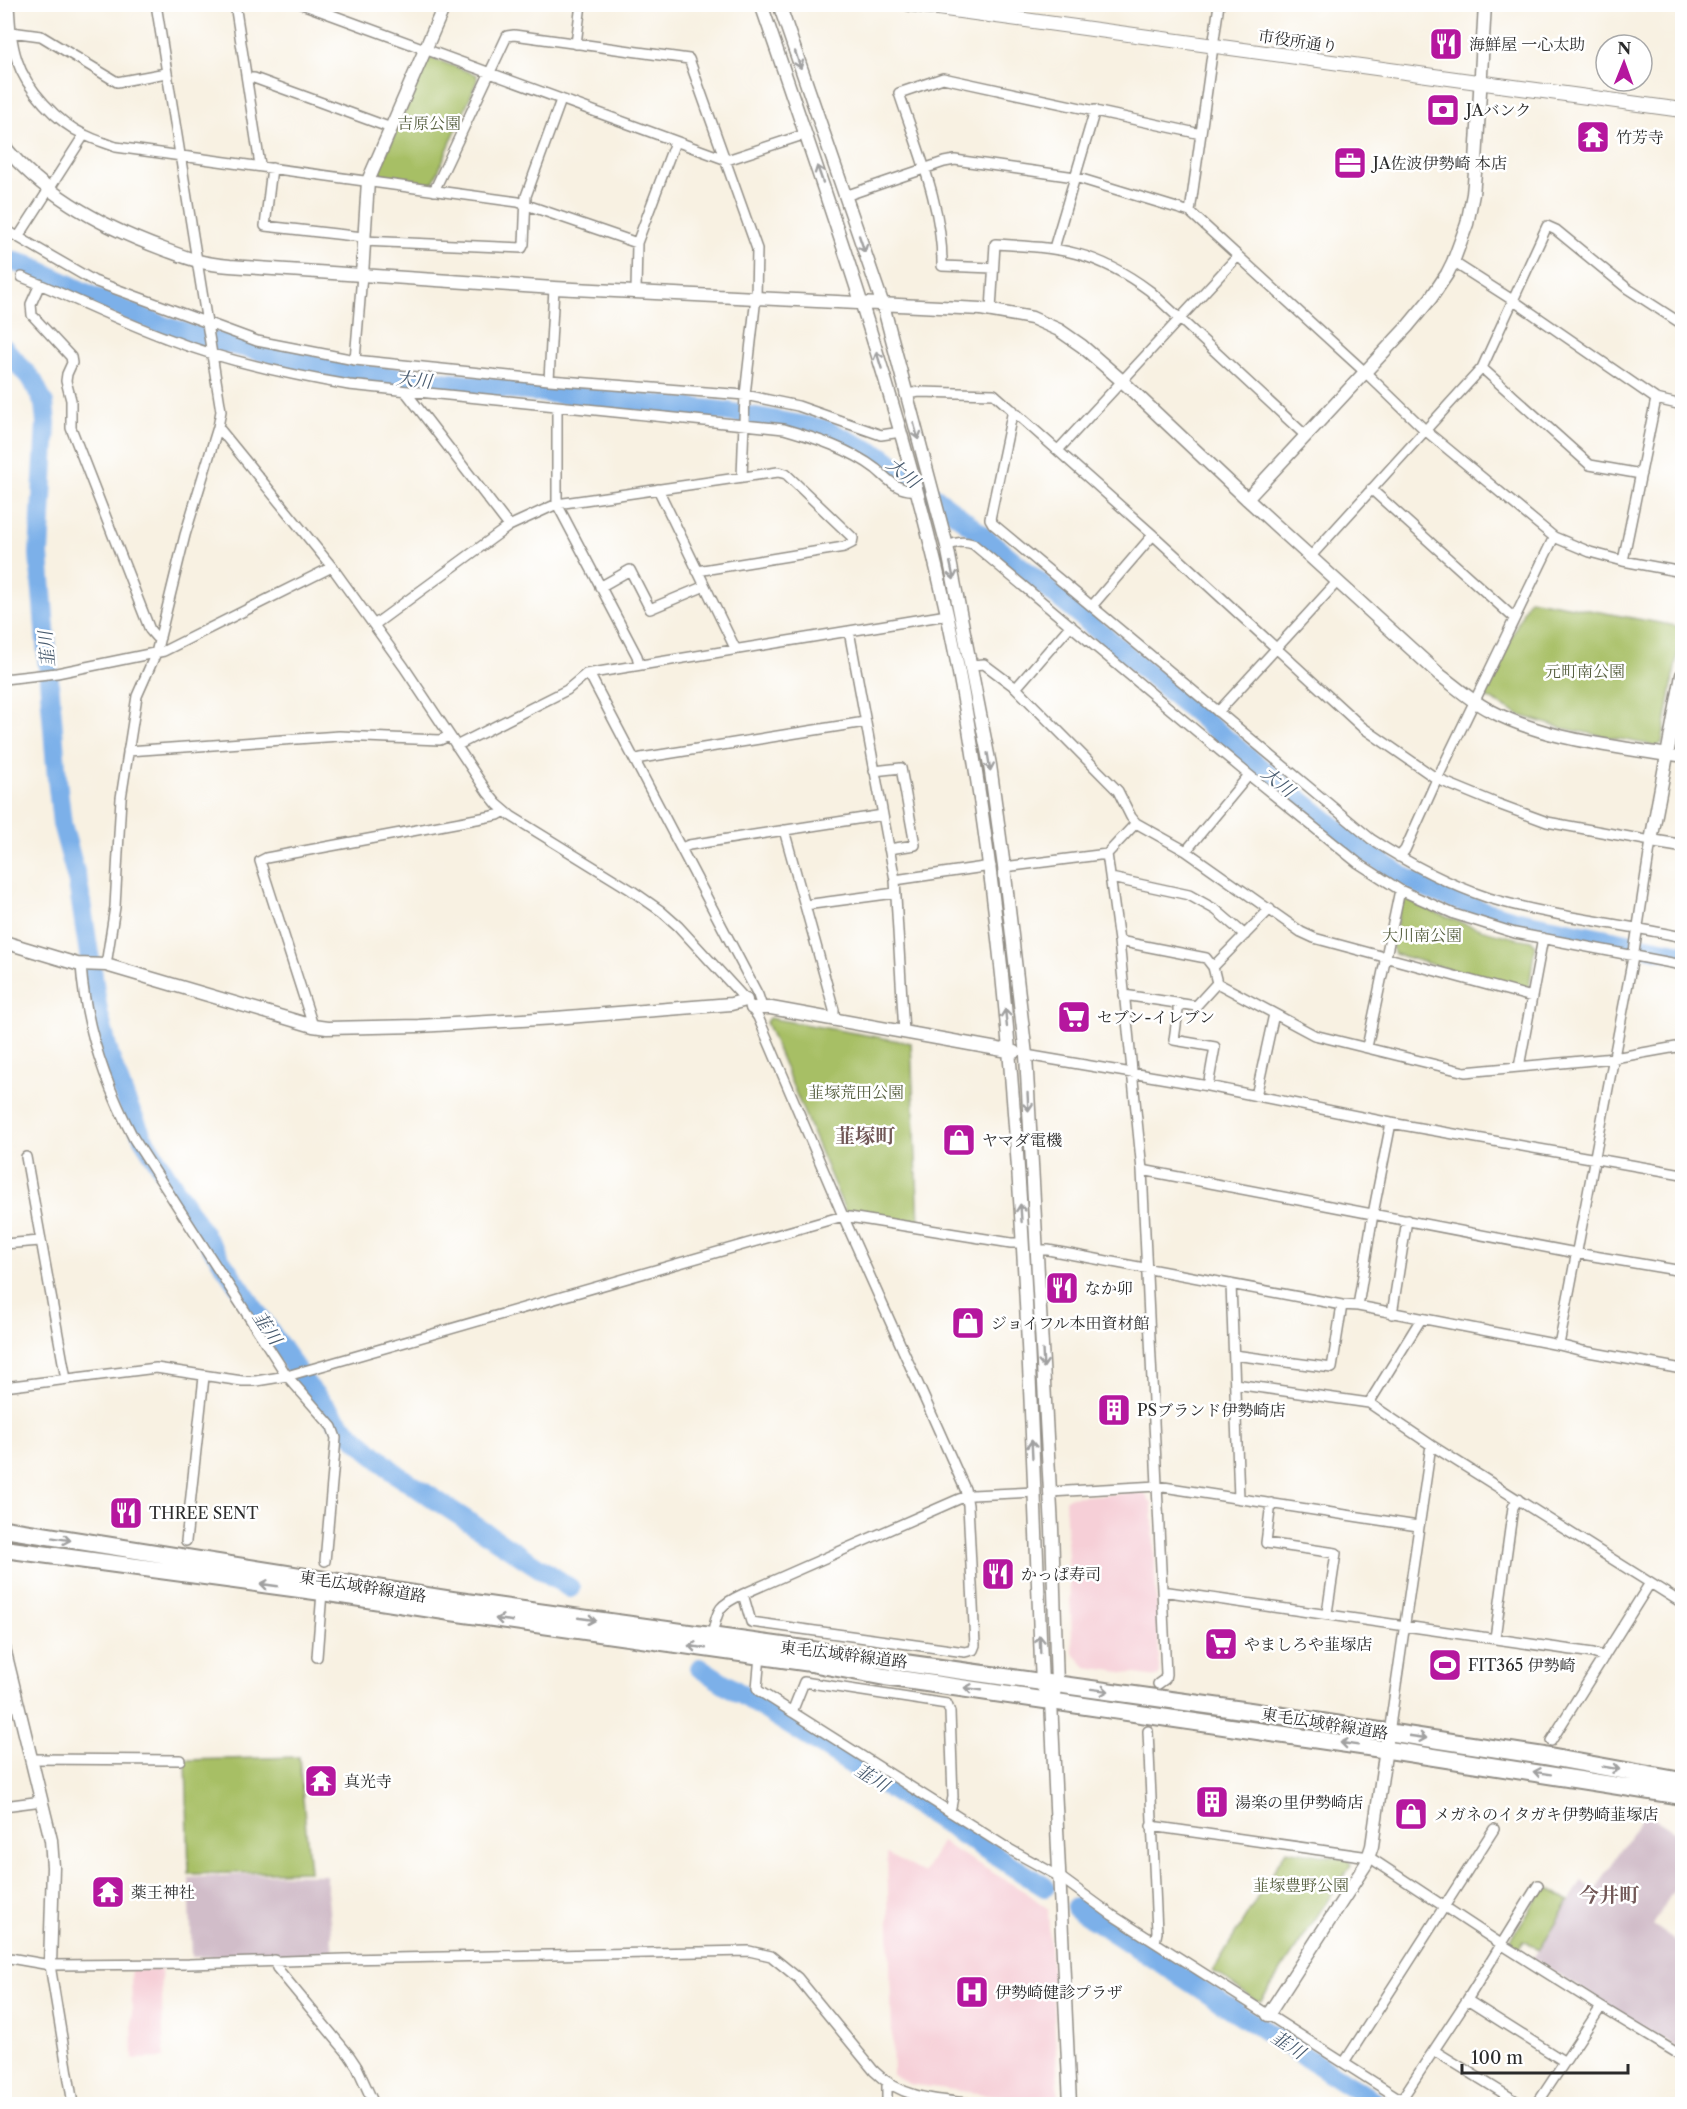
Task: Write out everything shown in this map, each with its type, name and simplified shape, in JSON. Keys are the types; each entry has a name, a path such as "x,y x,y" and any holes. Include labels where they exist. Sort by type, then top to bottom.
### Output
{"highway":[{"name":"東毛広域幹線道路","path":"4,1529 452,1600 886,1659 1050,1690"},
{"name":"東毛広域幹線道路","path":"4,1549 322,1592 760,1656 885,1677 1050,1690 1250,1711 1387,1741 1683,1796"},
{"name":"東毛広域幹線道路","path":"1387,1741 1544,1756 1683,1781"}],"main road":[{"name":"市役所通り","path":"909,4 1683,110"}],"street":[{"path":"9,4 11,32 18,62 32,88 55,115 84,135 116,147 180,157 260,165 526,204 637,243"},
{"path":"106,965 115,907 121,798 137,696 156,653 221,411 156,4"},
{"path":"235,4 260,165"},
{"path":"302,4 727,160 806,134"},
{"path":"355,360 368,181 445,4"},
{"path":"576,44 581,4"},
{"path":"761,4 862,303 901,432 947,615 975,765 990,866 1009,1051 1023,1243 1034,1492 1050,1690 1070,2104"},
{"path":"779,4 883,305 947,546 990,765 1026,1055 1050,1492 1050,1690"},
{"path":"1190,212 1218,4"},
{"path":"1247,499 1422,311 1439,288 1453,262 1467,224 1473,194 1485,4"},
{"path":"11,32 41,36 117,82 166,73"},
{"path":"434,191 507,36 514,35 689,59 757,249 756,297 745,398 742,477"},
{"path":"247,78 254,78 391,128"},
{"path":"993,268 942,266 942,240 924,169 899,93 943,78 1201,134"},
{"path":"272,168 265,226 363,239 522,248 526,196 561,100"},
{"path":"1054,248 1095,110"},
{"path":"19,236 84,135"},
{"path":"636,291 637,243 675,142"},
{"path":"4,146 50,189 85,214 124,235 198,262 362,276 554,288 991,310 1032,318 1059,330 1082,346 1440,675 1475,701 1514,722 1548,734 1683,756"},
{"path":"845,196 956,160 1075,177 1190,212 1366,373 1425,431 1554,537 1590,552 1623,561 1683,572"},
{"path":"1311,556 1482,368 1547,226 1556,230 1628,289 1683,324"},
{"path":"4,228 93,280 206,325 256,341 355,360 745,398 798,406 881,435 901,432"},
{"path":"991,310 995,244 1054,248 1089,257 1127,274 1150,291 1306,436"},
{"path":"1058,450 1238,256"},
{"path":"1453,262 1656,399 1683,405"},
{"path":"22,277 165,338 319,380 557,407 745,422 784,429 823,442 868,463 902,489 917,494"},
{"path":"40,284 30,310 71,357 72,363 66,381 71,400 71,428 150,630 160,638"},
{"path":"549,380 554,288"},
{"path":"1482,368 1590,465 1641,474"},
{"path":"405,391 509,526"},
{"path":"906,394 920,392 994,394 1153,535 1362,727 1437,779 1547,822 1683,846"},
{"path":"1623,561 1656,399"},
{"path":"557,407 557,504 637,656 639,664"},
{"path":"1013,410 990,519 993,524 1371,839 1435,877 1489,898 1521,907 1683,937"},
{"path":"218,427 332,567 404,667 488,793 505,811 661,911 754,1005 843,1216 965,1489 975,1645 969,1652 751,1622 743,1594"},
{"path":"374,625 509,526 557,504 778,472 786,474 853,538 852,543 844,547 697,571"},
{"path":"658,489 735,648"},
{"path":"1371,489 1514,618"},
{"path":"1092,606 1153,535"},
{"path":"1399,857 1405,850 1554,537"},
{"path":"947,546 966,541 973,544 1249,775 1358,862 1400,890 1481,923 1515,933 1683,965"},
{"path":"4,679 57,673 164,651 332,567"},
{"path":"600,587 630,570 650,609 705,586"},
{"path":"1218,712 1338,581"},
{"path":"456,746 567,690 586,674 947,615"},
{"path":"1016,688 1071,625"},
{"path":"849,631 895,880 904,1033"},
{"path":"972,665 984,664 1016,688 1118,791 1136,824 1186,851 1301,932 1314,938 1532,997"},
{"path":"586,674 592,679 636,761 758,995 754,1005"},
{"path":"1559,1345 1634,954 1651,841 1683,675"},
{"path":"636,761 652,756 865,722"},
{"path":"128,751 339,736 440,740 449,736"},
{"path":"874,771 901,768 915,845 889,849"},
{"path":"1186,851 1249,775"},
{"path":"313,1026 260,861 266,858 498,816 505,811"},
{"path":"682,848 689,845 883,815"},
{"path":"1004,867 1107,854 1136,824"},
{"path":"784,830 834,1010 834,1019"},
{"path":"1107,854 1119,941 1142,1170 1166,1674 1165,1679 1158,1684"},
{"path":"895,880 990,866"},
{"path":"1111,878 1189,895 1216,910 1245,934"},
{"path":"1367,1047 1400,890"},
{"path":"805,905 895,892"},
{"path":"1213,967 1270,909"},
{"path":"1519,1067 1543,938"},
{"path":"1119,941 1206,958 1213,967 1217,983 1314,1035 1465,1072 1614,1058 1683,1046"},
{"path":"4,942 81,965 106,965 313,1026 340,1029 555,1018 731,1004 754,1005 1208,1086 1391,1123 1683,1174"},
{"path":"81,965 93,1034 105,1074 122,1117 146,1160 289,1376 332,1427 336,1438 325,1561"},
{"path":"1124,995 1196,1005 1217,983"},
{"path":"1179,1003 1174,1040 1215,1047 1208,1086"},
{"path":"1256,1096 1274,1014"},
{"path":"1358,1306 1391,1123"},
{"path":"27,1157 66,1378"},
{"path":"1142,1170 1576,1253 1683,1271"},
{"path":"4,1388 66,1378 156,1368 204,1377 256,1382 289,1376 843,1216 1023,1243"},
{"path":"1392,1314 1407,1220"},
{"path":"4,1244 40,1241"},
{"path":"1037,1250 1048,1250 1342,1305 1358,1306 1559,1345 1583,1352 1683,1369"},
{"path":"1231,1284 1239,1498"},
{"path":"1234,1355 1332,1368 1342,1305"},
{"path":"1369,1403 1421,1319"},
{"path":"186,1541 204,1377"},
{"path":"1235,1384 1369,1403 1683,1604"},
{"path":"1268,2015 1369,1857 1431,1444"},
{"path":"1050,1492 1157,1486 1418,1526"},
{"path":"712,1636 721,1607 743,1594 967,1496 1034,1492"},
{"path":"1495,1638 1514,1506 1518,1499"},
{"path":"1272,1503 1266,1543 1336,1553 1327,1613"},
{"path":"1551,1741 1650,1583"},
{"path":"1162,1591 1495,1638 1593,1653 1604,1657"},
{"path":"317,1657 322,1592"},
{"path":"4,1648 51,1840 53,1867 50,1965 73,2104"},
{"path":"760,1656 757,1688 950,1812 1060,1877 1112,1915 1344,2063 1402,2103 1538,1885"},
{"path":"792,1712 804,1682 947,1704 950,1712 952,1797 950,1812"},
{"path":"1148,1731 1157,1932 1155,1942"},
{"path":"30,1759 180,1760"},
{"path":"4,1806 42,1801"},
{"path":"1151,1826 1369,1857 1501,1944 1683,2056"},
{"path":"1344,2063 1494,1829"},
{"path":"4,1958 50,1965 189,1964 274,1960 695,1951 758,1952 771,1956 798,1978 874,2071 887,2083 903,2092 926,2098 978,2104"},
{"path":"274,1960 278,1968 349,2055 374,2104"},
{"path":"1467,2000 1565,2062"},
{"path":"1537,2104 1601,2007"},
{"path":"1435,2051 1521,2104"},
{"path":"887,2083 887,2104"}],"shaded area":[{"path":"1143,1492 1152,1503 1160,1674 1157,1677 1086,1667 1073,1653 1065,1500 1068,1497"},
{"path":"1645,1813 1682,1836 1682,1877 1652,1925 1682,1946 1682,2051 1533,1958 1582,1882 1595,1890"},
{"name":"伊勢崎健診プラザ","path":"941,1842 1027,1893 1048,1909 1059,2104 909,2084 893,2075 887,1854 924,1873"},
{"path":"254,1874 326,1875 333,1955 192,1957 189,1878"},
{"path":"161,1969 164,2058 133,2059 131,1970"}],"green space":[{"name":"吉原公園","path":"432,58 477,75 477,81 434,181 431,184 379,177 377,174 428,59"},
{"name":"元町南公園","path":"1529,599 1682,627 1662,743 1657,746 1561,728 1519,715 1486,697 1485,693"},
{"name":"大川南公園","path":"1407,899 1468,925 1532,941 1535,944 1529,988 1523,990 1395,954 1392,949 1401,901"},
{"name":"韮塚荒田公園","path":"769,1018 911,1043 919,1224 846,1213 766,1022"},
{"path":"299,1757 310,1871 189,1874 186,1760"},
{"name":"韮塚豊野公園","path":"1286,1850 1348,1859 1351,1865 1261,2001 1255,2000 1213,1971"},
{"path":"1545,1886 1569,1901 1539,1950 1524,1941 1519,1948 1512,1943 1511,1939"}],"waterway":[{"name":"大川","path":"4,259 30,266 92,296 164,326 218,342 344,372 723,411 824,429 883,457 1081,616 1257,765 1364,851 1403,876 1430,890 1486,912 1518,921 1682,954"},
{"name":"韮川","path":"4,348 33,381 44,404 46,423 39,554 57,779 62,824 78,883 90,960"},
{"name":"韮川","path":"92,969 98,1012 110,1058 143,1138 207,1240 306,1384 341,1425 396,1474 570,1588"},
{"name":"韮川","path":"700,1668 1045,1887"},
{"name":"韮川","path":"1076,1908 1378,2104"}],"place":[{"name":"海鮮屋 一心太助","path":"1446,44"},
{"name":"JAバンク","path":"1443,110"},
{"name":"竹芳寺","path":"1593,137"},
{"name":"JA佐波伊勢崎 本店","path":"1350,163"},
{"name":"セブン-イレブン","path":"1074,1017"},
{"name":"ヤマダ電機","path":"959,1140"},
{"name":"なか卯","path":"1062,1288"},
{"name":"ジョイフル本田資材館","path":"968,1323"},
{"name":"PSブランド伊勢崎店","path":"1114,1410"},
{"name":"THREE SENT","path":"126,1513"},
{"name":"かっぱ寿司","path":"998,1574"},
{"name":"やましろや韮塚店","path":"1221,1644"},
{"name":"FIT365 伊勢崎","path":"1445,1665"},
{"name":"真光寺","path":"321,1781"},
{"name":"湯楽の里伊勢崎店","path":"1212,1802"},
{"name":"メガネのイタガキ伊勢崎韮塚店","path":"1411,1814"},
{"name":"薬王神社","path":"108,1892"},
{"name":"伊勢崎健診プラザ","path":"972,1992"}],"district":[{"name":"韮塚町","path":"865,1136"},
{"name":"今井町","path":"1609,1895"}]}
